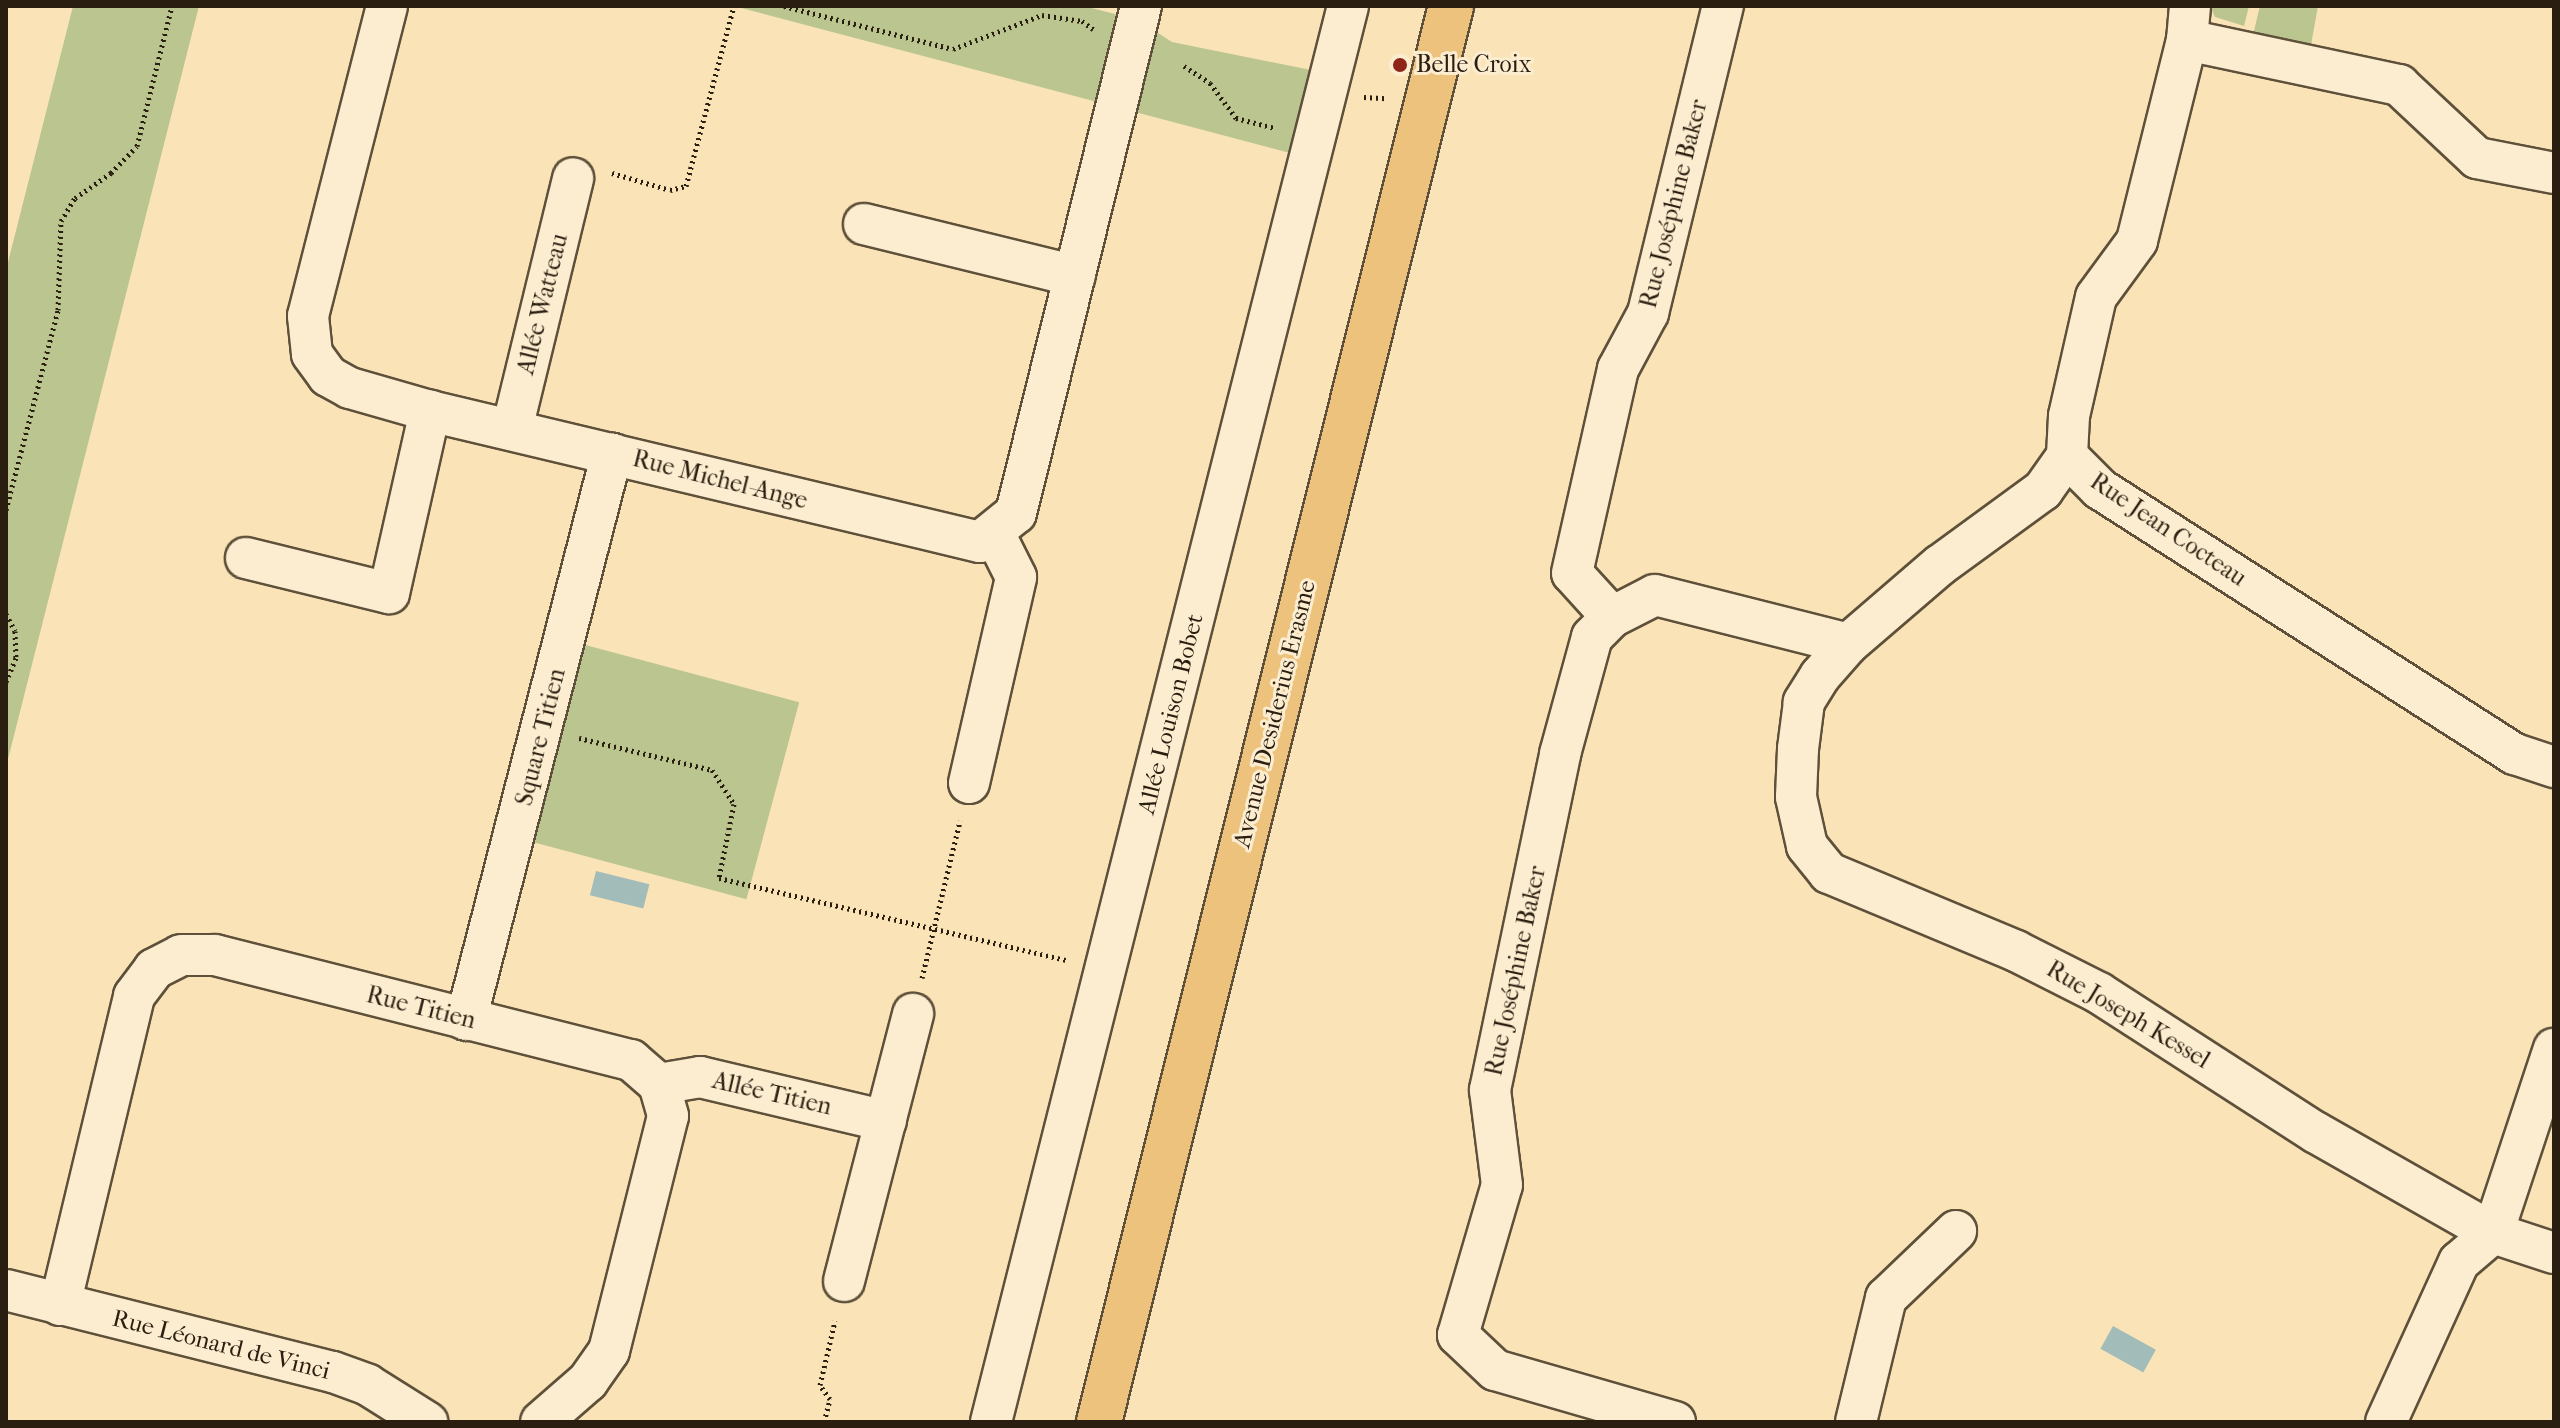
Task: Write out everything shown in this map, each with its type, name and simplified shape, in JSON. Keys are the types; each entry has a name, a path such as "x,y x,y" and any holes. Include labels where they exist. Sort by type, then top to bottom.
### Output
{"main road":[{"name":"Avenue Desiderius Erasme","path":"1099,1422 1451,6"}],"street":[{"name":"Rue Michel-Ange","path":"387,6 308,316 309,340 328,376 350,388 430,411 612,453 962,541 980,542 995,535"},
{"path":"969,783 1016,577 995,535 1016,513 1075,276 1118,43 1141,6"},
{"name":"Allée Louison Bobet","path":"991,1422 1348,6"},
{"name":"Rue Joséphine Baker","path":"1612,617 1572,573 1618,369 1648,313 1723,6"},
{"path":"2189,23 2399,85 2477,158 2554,173"},
{"name":"Rue Jean Cocteau","path":"2189,23 2137,241 2096,297 2069,416 2067,456 2100,489 2488,737 2515,754 2554,767"},
{"name":"Allée Watteau","path":"512,429 573,178"},
{"path":"864,224 1075,276"},
{"path":"246,558 389,593 430,411"},
{"name":"Square Titien","path":"466,1020 612,453"},
{"path":"1848,644 1940,565 2043,490 2067,456"},
{"name":"Rue Joséphine Baker","path":"1675,1422 1495,1370 1458,1335 1502,1185 1490,1090 1560,754 1592,637 1612,617 1655,595 1848,644"},
{"name":"Rue Joseph Kessel","path":"1848,644 1804,702 1798,749 1801,828 1807,846 1829,873 2016,951 2099,993 2315,1132 2493,1233 2554,1253"},
{"name":"Rue Titien","path":"60,1305 134,996 154,969 181,955 215,955 631,1060 659,1084"},
{"path":"844,1281 913,1014"},
{"path":"2386,1422 2459,1262 2493,1233 2554,1049"},
{"name":"Allée Titien","path":"659,1084 700,1077 886,1121"},
{"path":"541,1422 588,1381 609,1351 668,1116 659,1084"},
{"path":"1856,1422 1886,1298 1956,1231"},
{"name":"Rue Léonard de Vinci","path":"6,1290 333,1372 368,1385 427,1422"}],"path":[{"path":"6,510 58,310 61,221 75,198 111,173 137,146 172,6"},
{"path":"573,178 583,165 670,190 686,186 734,6"},
{"path":"784,6 953,49 1042,15 1082,21 1118,43"},
{"path":"1184,66 1210,83 1236,118 1315,137"},
{"path":"1327,91 1427,100"},
{"path":"6,614 15,631 16,658 6,682"},
{"path":"542,729 712,770 728,787 734,804 719,878 1107,970"},
{"path":"913,1014 969,783"},
{"path":"824,1422 830,1399 820,1385 844,1281"}],"green space":[{"path":"73,6 199,6 6,767 6,270"},
{"path":"734,6 1084,6 1138,20 1172,42 1331,74 1309,158"},
{"path":"2210,6 2249,6 2244,26 2215,17"},
{"path":"2260,6 2318,6 2311,45 2303,50 2252,39"},
{"path":"578,643 799,702 746,899 525,840"}],"water":[{"path":"596,871 649,884 643,909 590,895"},
{"path":"2113,1326 2156,1350 2143,1372 2100,1349"}],"place":[{"name":"Belle Croix","path":"1400,65"}]}
